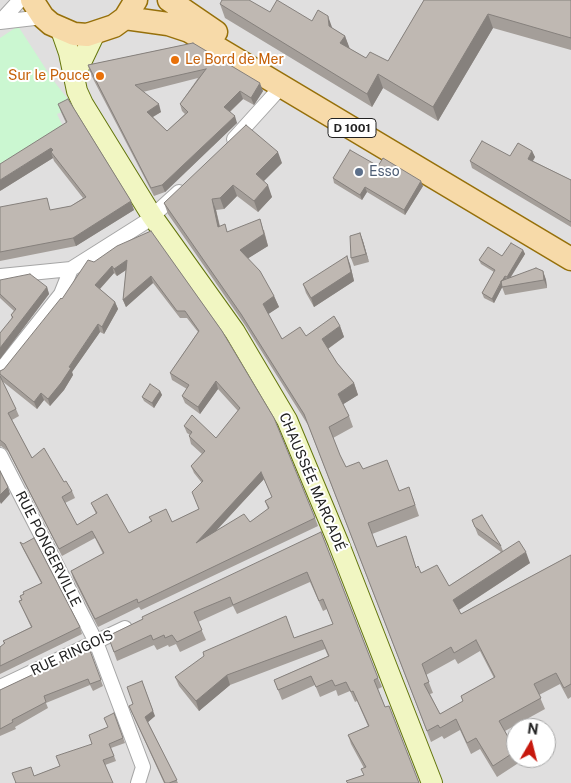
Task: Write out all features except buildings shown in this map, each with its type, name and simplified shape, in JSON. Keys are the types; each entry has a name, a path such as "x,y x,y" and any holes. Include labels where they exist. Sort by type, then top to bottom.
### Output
{"main road":[{"name":"D 1001","path":"170,0 290,77 571,244"},
{"name":"D 1001","path":"131,9 189,31 571,259"},
{"path":"45,16 74,34 95,33 114,26 131,9"}],"street":[{"path":"0,22 20,0"},
{"path":"0,22 45,16"},
{"name":"CHAUSSÉE MARCADÉ","path":"45,16 75,75 77,91 83,104 152,216 234,332 287,420 328,530 432,783"},
{"path":"75,75 95,33"},
{"path":"222,151 249,125 282,86"},
{"path":"0,276 71,269 152,216 187,185"},
{"path":"0,371 61,294 71,269"},
{"name":"RUE PONGERVILLE","path":"0,455 96,642 143,767 138,783"},
{"name":"RUE RINGOIS","path":"0,687 140,621"}],"shaded area":[{"path":"0,0 571,0 571,783 0,783"}],"green space":[{"path":"18,26 53,80 74,107 57,114 66,133 0,175 0,38"}],"place":[{"name":"Le Bord de Mer","path":"175,60"},
{"name":"Sur le Pouce","path":"100,76"},
{"name":"Esso","path":"359,172"}]}
